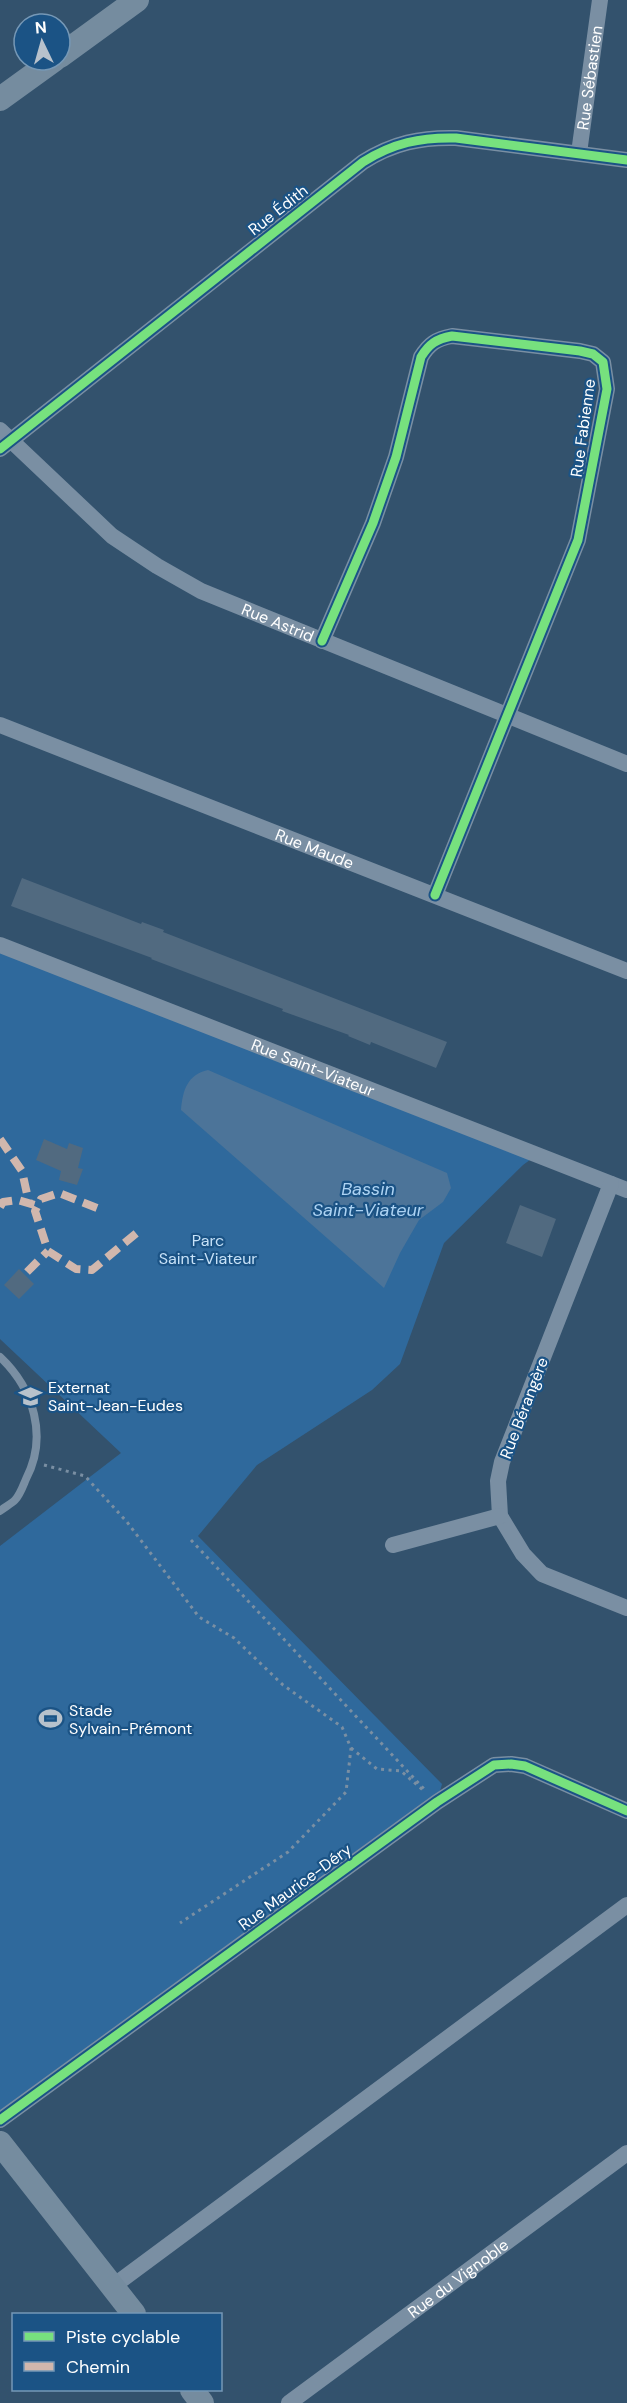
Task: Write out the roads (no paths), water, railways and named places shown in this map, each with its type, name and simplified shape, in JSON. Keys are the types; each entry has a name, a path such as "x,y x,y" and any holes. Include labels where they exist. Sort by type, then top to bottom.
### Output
{"main road":[{"path":"72,47 137,0"},
{"path":"0,99 37,72"},
{"path":"0,2143 133,2313"},
{"path":"193,2391 202,2403"}],"street":[{"name":"Rue Sébastien","path":"579,153 600,0"},
{"name":"Rue Édith","path":"3,440 363,162 382,150 430,137 456,138 627,160"},
{"name":"Rue Fabienne","path":"322,641 373,523 396,457 422,357 428,346 438,338 452,336 593,354 603,362 607,389 580,532 509,717 435,895"},
{"name":"Rue Astrid","path":"3,440 112,536 157,566 201,591 627,764"},
{"name":"Rue Maude","path":"0,725 627,971"},
{"name":"Rue Saint-Viateur","path":"0,945 619,1187"},
{"name":"Rue Bérangère","path":"619,1187 502,1462 498,1481 500,1516 523,1554 542,1574 627,1608"},
{"path":"393,1545 500,1516"},
{"name":"Rue Maurice-Déry","path":"0,2120 437,1802 494,1765 525,1766 627,1810"},
{"path":"112,2287 627,1905"},
{"name":"Rue du Vignoble","path":"289,2403 627,2153"}],"lane":[{"path":"0,1357 9,1366 33,1404 38,1435 33,1462 16,1499 0,1510"}],"water":[{"name":"Bassin Saint-Viateur","path":"208,1070 447,1173 451,1188 443,1202 419,1220 384,1288 181,1110 187,1084 201,1072"}],"place":[{"name":"Externat Saint-Jean-Eudes","path":"30,1396"},
{"name":"Stade Sylvain-Prémont","path":"51,1719"}],"park label":[{"name":"Parc Saint-Viateur","path":"208,1249"}]}
